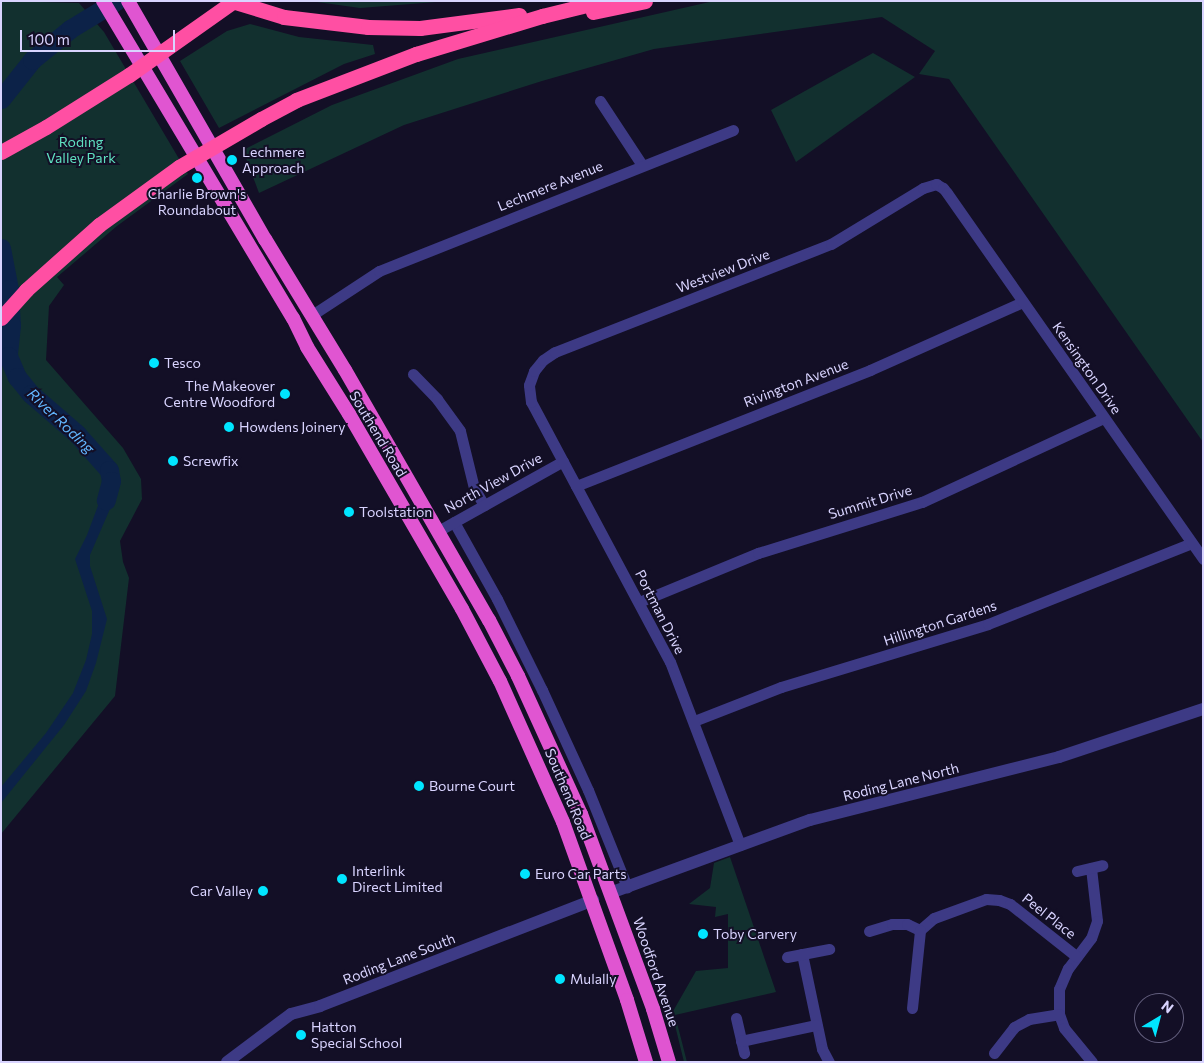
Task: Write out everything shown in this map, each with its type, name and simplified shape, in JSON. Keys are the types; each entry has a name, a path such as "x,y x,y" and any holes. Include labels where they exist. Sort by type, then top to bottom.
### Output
{"highway":[{"name":"Southend Road","path":"128,1 490,620 545,730 581,814 610,893"},
{"path":"1,152 88,102 233,1 284,17 368,27 420,28 472,23 586,1"},
{"path":"1,318 40,277 99,225 179,167 296,100 416,54 542,16 603,1"},
{"path":"416,54 645,1"},
{"name":"Southend Road","path":"106,6 293,318 307,347 349,414 462,609 528,739 593,900"},
{"name":"Woodford Avenue","path":"610,893 653,1009 669,1062"},
{"path":"593,900 646,1062"}],"street":[{"path":"600,101 642,165"},
{"name":"Lechmere Avenue","path":"312,315 379,271 733,130"},
{"name":"Westview Drive","path":"531,402 529,385 534,371 555,352 831,244 929,185 943,188 947,194"},
{"name":"Kensington Drive","path":"947,194 1203,559"},
{"name":"Rivington Avenue","path":"576,486 870,370 1023,302"},
{"path":"413,374 437,399 460,432 474,488 484,505"},
{"name":"Portman Drive","path":"531,402 670,662 740,845"},
{"name":"Summit Drive","path":"639,602 758,553 922,502 1104,418"},
{"name":"North View Drive","path":"438,531 562,461"},
{"name":"Southend Road","path":"454,522 497,598 542,690 588,790 627,887"},
{"name":"Hillington Gardens","path":"694,721 780,687 988,624 1192,543"},
{"name":"Roding Lane North","path":"610,893 810,820 1059,757 1203,709"},
{"name":"Peel Place","path":"1077,871 1096,866 1097,922 1091,938 1068,968 1059,988 1059,1014 1064,1028 1092,1062"},
{"name":"Peel Place","path":"920,930 934,918 986,899 999,900 1010,904 1077,957"},
{"name":"Roding Lane South","path":"227,1062 291,1014 320,1006 593,900"},
{"path":"869,931 892,924 907,924 920,930 912,1008"},
{"path":"787,957 829,948"},
{"path":"802,954 816,1025 822,1049 829,1062"},
{"path":"994,1053 1014,1026 1029,1019 1059,1014"},
{"path":"736,1018 744,1053"},
{"path":"741,1041 816,1025"}],"green space":[{"name":"Roding Valley Park","path":"1,1 79,3 104,32 188,174 117,226 57,277 64,285 49,306 46,360 123,448 141,479 142,499 120,541 123,562 129,578 115,696 1,834"},
{"path":"310,1 449,1 360,8"},
{"path":"714,1 1203,1 1203,442 949,79 919,74 935,51 882,17 654,49 542,81 404,125 259,193 243,150 332,105 458,59"},
{"path":"250,24 299,37 373,45 375,54 344,64 219,128 180,61 227,31"},
{"path":"873,53 915,77 796,162 771,110"},
{"path":"730,857 776,992 675,1015 687,1062 684,1062 672,1013 696,971 728,968 728,914 715,917 716,907 689,904 710,888 714,863"}],"water":[{"path":"116,468 116,495 90,555 90,566 107,619 96,663 86,691 64,725 1,803 1,787 46,733 73,693 86,660 92,634 92,611 75,559 87,535 102,495 104,480"}],"waterway":[{"name":"River Roding","path":"1,99 32,60 70,29 116,1"},
{"name":"River Roding","path":"1,248 9,289 11,325 8,356 17,377 31,394 77,434 109,470 111,481 106,500"}],"place":[{"name":"Lechmere Approach","path":"232,160"},
{"name":"Charlie Brown's Roundabout","path":"197,178"},
{"name":"Tesco","path":"154,363"},
{"name":"The Makeover Centre Woodford","path":"285,394"},
{"name":"Howdens Joinery","path":"229,427"},
{"name":"Screwfix","path":"173,461"},
{"name":"Toolstation","path":"349,512"},
{"name":"Bourne Court","path":"419,786"},
{"name":"Euro Car Parts","path":"525,874"},
{"name":"Interlink Direct Limited","path":"342,879"},
{"name":"Car Valley","path":"263,891"},
{"name":"Toby Carvery","path":"703,934"},
{"name":"Mulally","path":"560,979"},
{"name":"Hatton Special School","path":"301,1035"}]}
